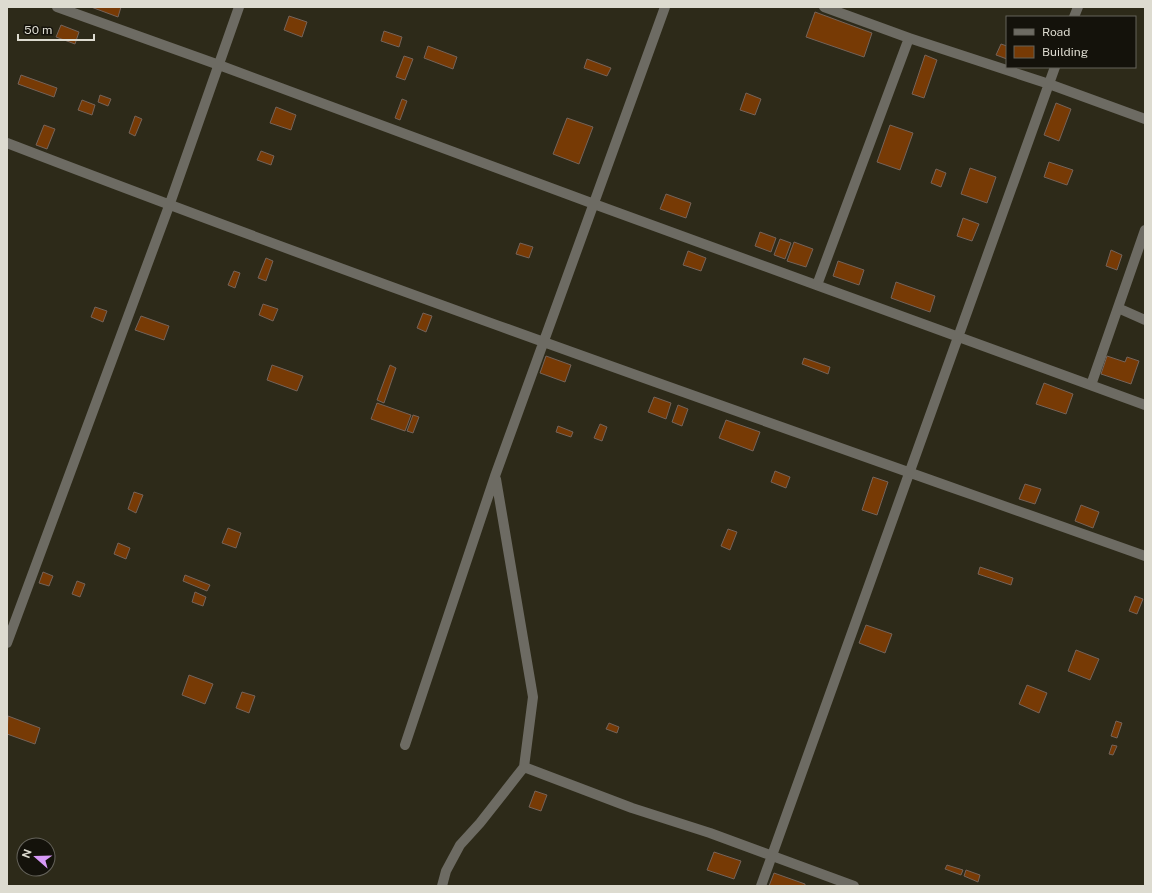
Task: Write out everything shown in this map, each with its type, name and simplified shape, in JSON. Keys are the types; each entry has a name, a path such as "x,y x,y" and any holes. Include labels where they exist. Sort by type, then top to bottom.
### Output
{"street":[{"path":"57,7 1145,404"},
{"path":"7,643 169,206 239,7"},
{"path":"405,745 495,476 665,7"},
{"path":"824,7 909,38 1049,84 1145,119"},
{"path":"817,285 909,38"},
{"path":"761,886 1055,68"},
{"path":"7,143 169,206 544,342 1145,556"},
{"path":"1091,385 1145,230"},
{"path":"1118,308 1145,320"},
{"path":"442,886 446,871 460,845 480,823 524,767 533,697 495,476"},
{"path":"524,767 632,808 710,833 854,886"}],"building":[{"path":"91,7 121,7 118,17"},
{"path":"815,12 872,33 864,57 806,37"},
{"path":"289,16 307,22 302,37 284,30"},
{"path":"61,25 79,32 75,44 56,37"},
{"path":"384,31 402,37 399,47 381,41"},
{"path":"1001,44 1006,46 1006,59 996,55"},
{"path":"428,46 457,57 453,69 424,58"},
{"path":"925,55 937,60 924,98 912,94"},
{"path":"404,56 413,59 405,80 396,77"},
{"path":"587,59 611,68 607,76 584,68"},
{"path":"21,75 57,88 54,97 18,84"},
{"path":"746,93 761,99 755,115 740,110"},
{"path":"100,95 111,99 108,106 98,102"},
{"path":"402,99 407,101 400,120 395,118"},
{"path":"82,100 95,105 92,115 78,110"},
{"path":"1056,103 1071,109 1059,141 1044,135"},
{"path":"276,107 296,115 291,130 270,123"},
{"path":"135,116 142,119 135,136 129,133"},
{"path":"567,118 593,127 579,164 553,154"},
{"path":"44,125 55,129 47,149 36,145"},
{"path":"890,125 913,133 900,170 877,162"},
{"path":"261,151 274,156 271,165 257,160"},
{"path":"1049,162 1073,170 1067,185 1044,177"},
{"path":"970,168 996,177 987,203 961,194"},
{"path":"936,169 946,173 941,187 931,183"},
{"path":"666,194 691,203 686,218 660,209"},
{"path":"963,218 979,224 972,241 957,236"},
{"path":"760,232 776,238 771,252 755,246"},
{"path":"780,239 791,243 785,259 774,255"},
{"path":"794,242 813,249 806,267 787,261"},
{"path":"520,243 533,247 529,258 516,254"},
{"path":"1111,250 1122,255 1117,270 1106,266"},
{"path":"688,251 706,258 701,271 683,265"},
{"path":"266,258 273,261 266,281 258,278"},
{"path":"838,261 864,270 859,285 833,276"},
{"path":"234,271 240,273 235,288 228,285"},
{"path":"896,282 935,296 930,312 891,298"},
{"path":"263,304 278,309 273,321 259,315"},
{"path":"95,307 107,311 103,322 91,317"},
{"path":"423,313 432,316 426,332 417,328"},
{"path":"141,316 169,326 164,340 135,330"},
{"path":"546,356 571,365 565,382 540,373"},
{"path":"1107,356 1125,362 1127,357 1139,361 1131,384 1101,374"},
{"path":"804,358 830,367 828,374 802,364"},
{"path":"272,365 303,376 297,391 267,380"},
{"path":"390,365 396,368 384,403 377,400"},
{"path":"1044,383 1073,394 1066,414 1036,404"},
{"path":"654,397 671,403 666,419 648,412"},
{"path":"377,403 411,415 405,431 371,419"},
{"path":"678,405 688,409 682,426 672,422"},
{"path":"413,415 419,417 413,433 407,431"},
{"path":"726,420 760,432 753,451 719,438"},
{"path":"600,424 607,427 602,441 594,438"},
{"path":"558,426 573,432 571,437 556,432"},
{"path":"775,471 790,477 786,488 771,482"},
{"path":"873,477 888,482 877,515 862,510"},
{"path":"1025,484 1041,489 1035,504 1019,499"},
{"path":"134,492 143,495 136,513 128,509"},
{"path":"1081,505 1099,512 1093,528 1075,521"},
{"path":"228,528 241,533 236,548 222,543"},
{"path":"728,529 737,532 730,550 721,546"},
{"path":"118,543 130,548 126,559 114,554"},
{"path":"980,567 1013,578 1011,585 978,574"},
{"path":"43,572 53,576 49,586 39,583"},
{"path":"185,575 210,585 207,591 183,581"},
{"path":"77,581 85,584 80,597 72,594"},
{"path":"195,592 206,597 203,606 192,602"},
{"path":"1135,596 1143,599 1137,614 1129,611"},
{"path":"866,625 892,634 885,653 859,643"},
{"path":"1076,650 1099,659 1090,680 1068,671"},
{"path":"189,675 213,684 205,704 182,695"},
{"path":"1027,685 1047,693 1039,713 1019,704"},
{"path":"242,692 255,696 249,713 236,708"},
{"path":"8,716 40,728 35,744 7,734"},
{"path":"1116,721 1122,723 1117,738 1111,736"},
{"path":"609,723 619,727 617,733 606,729"},
{"path":"1112,745 1117,746 1113,755 1109,754"},
{"path":"535,791 547,795 541,811 529,807"},
{"path":"714,852 741,861 734,879 707,870"},
{"path":"947,865 963,870 961,875 945,869"},
{"path":"966,870 980,875 978,882 964,876"},
{"path":"774,873 805,884 805,886 769,886"}]}
